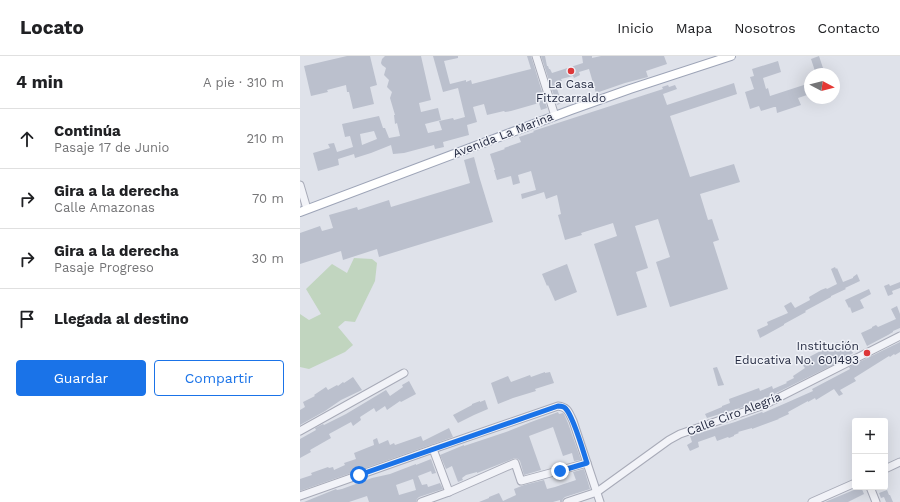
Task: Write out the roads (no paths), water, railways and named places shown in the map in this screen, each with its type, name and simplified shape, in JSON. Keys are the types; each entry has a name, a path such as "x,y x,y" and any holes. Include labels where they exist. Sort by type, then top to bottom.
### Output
{"main road":[{"name":"Avenida La Marina","path":"303,210 630,89 731,56"}],"street":[{"path":"536,56 555,116"},
{"path":"300,185 303,210"},
{"name":"Calle Ciro Alegría","path":"566,502 597,492 669,440 680,434 764,405 900,336"},
{"path":"300,431 404,373"},
{"path":"300,496 558,406 563,406 567,409 573,421 600,502"},
{"path":"433,449 448,492"},
{"path":"888,468 900,462"},
{"path":"421,502 515,463 521,482 587,463"},
{"path":"812,502 852,484"},
{"path":"871,490 876,502"}],"place":[{"name":"La Casa Fitzcarraldo","path":"571,71"},
{"name":"Institución Educativa No. 601493","path":"867,353"}]}
